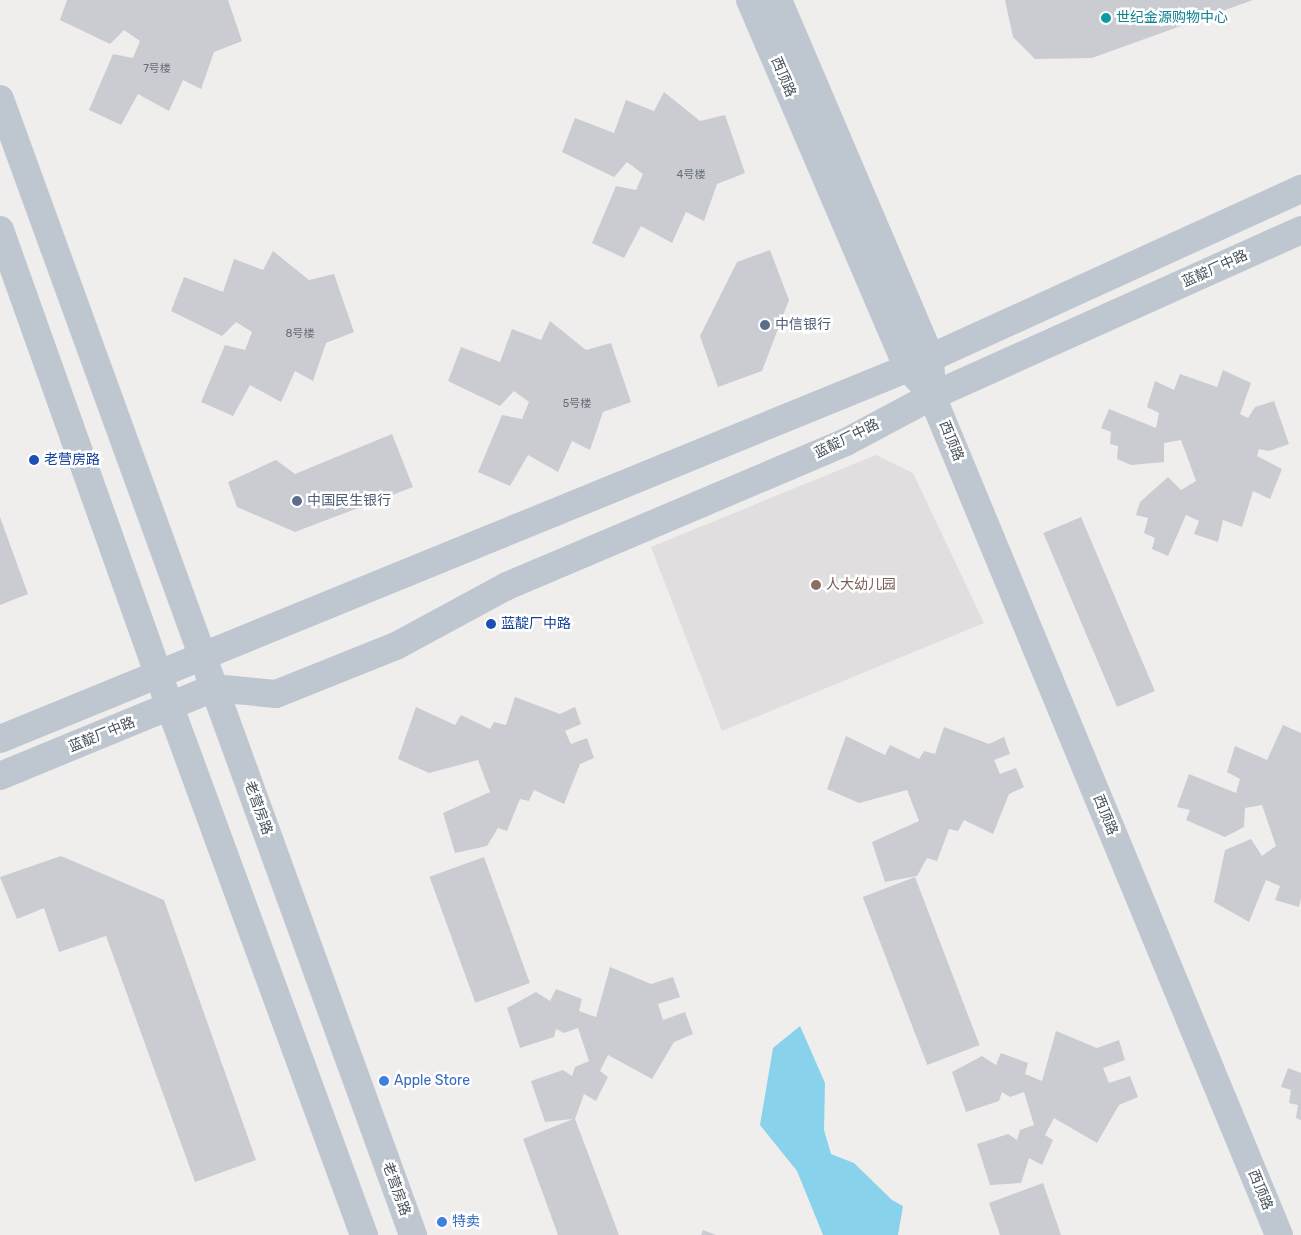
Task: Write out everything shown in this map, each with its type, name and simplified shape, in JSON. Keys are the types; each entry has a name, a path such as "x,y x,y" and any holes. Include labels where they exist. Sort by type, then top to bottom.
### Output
{"street":[{"name":"西顶路","path":"750,0 919,363"},
{"name":"西顶路","path":"778,0 932,396 1279,1235"},
{"name":"老营房路","path":"0,99 413,1235"},
{"path":"0,739 919,363 1301,189"},
{"path":"0,230 170,707 364,1235"},
{"name":"蓝靛厂中路","path":"0,776 214,688 276,694 396,646 507,586 846,442 932,396 1301,230"}],"shaded area":[{"name":"人大幼儿园","path":"876,455 913,473 984,623 722,731 651,547"}],"water":[{"path":"800,1026 825,1083 824,1130 831,1154 854,1163 892,1200 903,1206 898,1235 823,1235 797,1171 760,1125 773,1048"}],"building":[{"path":"67,0 228,0 242,41 214,52 201,89 183,80 169,111 138,94 121,125 89,110 113,54 133,58 140,41 124,30 110,44 60,20"},
{"name":"世纪金源购物中心","path":"1005,0 1253,0 1092,58 1035,59 1013,37"},
{"path":"664,92 700,121 725,115 745,173 717,184 704,221 686,212 672,243 641,226 624,258 592,243 616,186 636,190 643,174 627,162 614,177 562,152 575,118 614,133 626,100 654,111"},
{"path":"770,250 789,300 762,371 718,387 700,336 737,262"},
{"path":"273,251 309,280 334,274 354,332 326,343 313,381 295,371 281,402 250,385 233,416 201,402 225,345 245,350 252,332 236,322 222,336 171,311 184,277 223,292 234,259 263,270"},
{"path":"550,321 586,350 611,343 631,402 603,412 590,450 572,441 558,472 528,455 510,486 478,472 502,415 522,419 529,402 514,391 500,406 448,381 461,347 500,362 512,329 541,340"},
{"path":"1223,370 1251,383 1240,414 1248,418 1255,407 1274,401 1289,444 1269,451 1259,449 1257,456 1282,469 1270,499 1253,491 1242,527 1223,520 1218,542 1194,534 1199,521 1186,515 1168,556 1152,549 1155,538 1144,533 1148,518 1136,515 1140,502 1168,477 1181,490 1196,481 1181,440 1164,443 1164,462 1131,465 1117,459 1118,446 1110,444 1111,432 1101,428 1109,409 1156,428 1159,413 1147,407 1155,381 1174,390 1180,374 1217,387"},
{"path":"392,434 413,487 295,532 237,507 228,482 276,460 295,474"},
{"path":"0,517 28,594 0,605"},
{"path":"1081,517 1155,691 1117,707 1043,533"},
{"path":"515,697 560,714 575,707 581,724 565,731 571,744 587,738 594,758 580,764 564,804 534,790 529,801 520,799 507,831 498,828 487,846 455,853 443,813 490,792 478,760 429,773 398,759 416,707 455,725 461,715 490,729 494,722 506,725"},
{"path":"1283,725 1301,733 1301,898 1299,907 1275,900 1280,886 1266,880 1249,922 1214,902 1225,850 1251,839 1262,856 1276,846 1262,805 1245,808 1244,827 1225,837 1186,820 1190,810 1177,807 1189,774 1236,793 1240,779 1227,772 1235,746 1267,760"},
{"path":"944,727 989,744 1004,737 1010,754 994,760 1000,774 1016,768 1024,787 1009,794 993,834 964,820 958,831 949,829 937,861 927,858 917,876 885,882 872,842 919,821 907,790 859,803 827,789 846,736 885,755 890,745 919,759 924,751 935,754"},
{"path":"61,856 164,900 256,1160 195,1182 106,936 59,952 44,908 17,919 0,877"},
{"path":"484,857 530,983 475,1003 429,877"},
{"path":"915,877 980,1045 927,1065 863,897"},
{"path":"610,967 651,984 673,977 680,997 658,1004 663,1020 685,1012 693,1034 674,1042 652,1079 608,1055 600,1071 608,1077 596,1101 584,1094 575,1119 619,1235 558,1235 523,1139 573,1119 545,1122 531,1081 563,1070 572,1076 575,1067 589,1061 578,1028 564,1033 556,1029 554,1037 520,1048 507,1008 536,992 550,1001 556,989 582,999 579,1011 596,1017"},
{"path":"1056,1031 1097,1048 1119,1040 1125,1060 1103,1068 1109,1083 1130,1076 1138,1097 1119,1105 1097,1143 1054,1118 1045,1135 1053,1140 1042,1165 1029,1158 1021,1183 990,1185 977,1144 1008,1134 1017,1140 1020,1130 1034,1125 1024,1092 1010,1097 1002,1092 999,1101 966,1112 952,1072 982,1056 996,1065 1001,1053 1028,1063 1025,1074 1042,1081"},
{"path":"1288,1068 1301,1073 1301,1120 1296,1118 1298,1105 1289,1103 1291,1090 1281,1087"},
{"path":"1043,1183 1061,1235 1000,1235 989,1203"},
{"path":"703,1230 716,1235 701,1235"}],"place":[{"name":"世纪金源购物中心","path":"1106,18"},
{"name":"中信银行","path":"765,325"},
{"name":"老营房路","path":"34,460"},
{"name":"中国民生银行","path":"297,501"},
{"name":"人大幼儿园","path":"816,585"},
{"name":"蓝靛厂中路","path":"491,624"},
{"name":"Apple Store","path":"384,1081"},
{"name":"特卖","path":"442,1222"}]}
